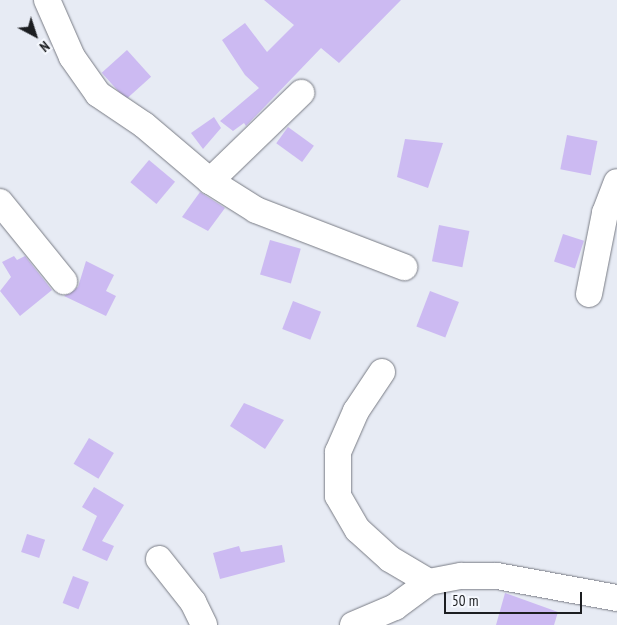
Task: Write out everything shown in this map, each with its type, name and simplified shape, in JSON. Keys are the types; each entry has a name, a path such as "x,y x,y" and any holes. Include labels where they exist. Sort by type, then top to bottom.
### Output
{"street":[{"path":"47,0 72,57 98,94 144,125 210,181 256,210 404,267"},
{"path":"210,181 301,93"},
{"path":"589,294 605,213 617,182"},
{"path":"0,202 64,281"},
{"path":"382,372 356,411 338,452 338,496 358,530 390,559 429,582"},
{"path":"159,559 193,602 204,625"},
{"path":"353,625 395,607 429,582 461,576 497,576 617,598"}],"building":[{"path":"264,0 401,0 339,63 321,48 246,126 244,123 233,131 220,121 259,88 245,75 222,40 245,23 267,52 294,25"},
{"path":"127,50 151,77 126,100 102,73"},
{"path":"214,117 221,128 203,149 191,133"},
{"path":"288,127 314,146 302,162 276,143"},
{"path":"567,135 597,141 591,175 560,169"},
{"path":"405,139 443,143 428,188 397,177"},
{"path":"149,160 175,182 156,204 130,182"},
{"path":"200,192 225,208 208,231 182,217"},
{"path":"439,225 469,231 462,267 432,261"},
{"path":"563,234 584,241 575,268 554,262"},
{"path":"270,240 301,249 291,283 260,275"},
{"path":"14,256 17,260 25,256 52,290 20,316 0,291 11,277 2,262"},
{"path":"86,261 114,275 106,291 116,296 106,316 64,296 78,287"},
{"path":"430,291 459,302 445,338 416,326"},
{"path":"293,301 321,312 310,340 282,329"},
{"path":"244,403 284,420 265,449 230,426"},
{"path":"89,438 114,453 98,479 74,464"},
{"path":"94,487 124,505 102,541 114,546 107,561 82,550 97,516 82,507"},
{"path":"27,534 45,540 39,558 21,552"},
{"path":"282,545 285,562 220,579 213,553 239,546 241,552"},
{"path":"73,576 89,582 78,609 63,603"},
{"path":"505,593 558,612 554,625 496,625"}]}
